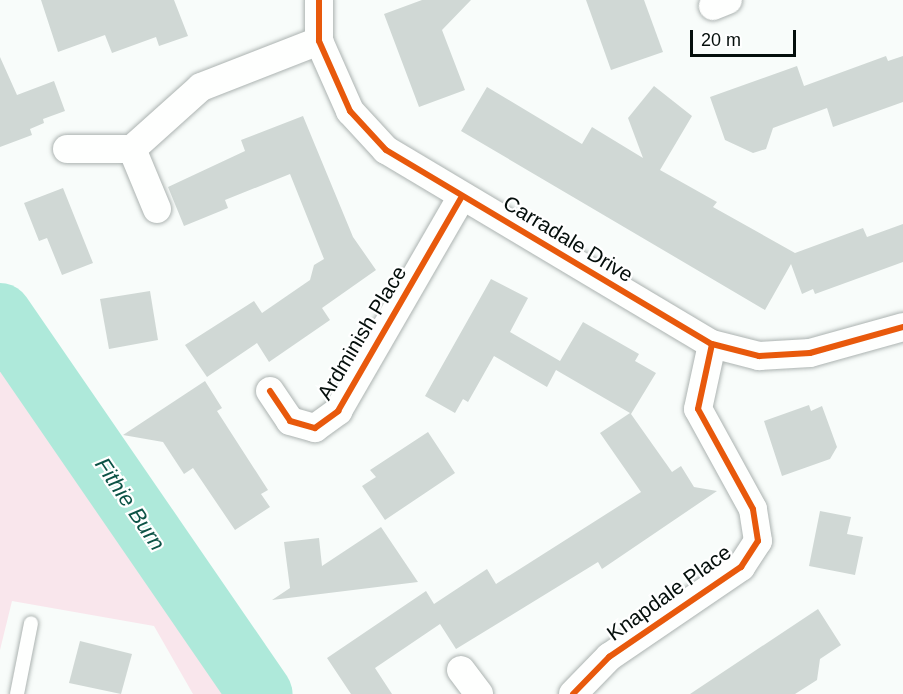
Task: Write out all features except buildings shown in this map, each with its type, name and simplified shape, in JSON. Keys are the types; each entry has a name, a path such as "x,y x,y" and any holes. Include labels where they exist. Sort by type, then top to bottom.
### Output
{"street":[{"name":"Carradale Drive","path":"319,0 319,40 350,111 386,150 712,344 759,356 810,353 903,327"},
{"path":"67,149 132,149 201,87 319,40"},
{"path":"132,149 156,209"},
{"name":"Ardminish Place","path":"270,391 290,421 315,428 338,411 462,195"},
{"name":"Knapdale Place","path":"573,694 609,657 741,567 758,541 753,509 698,409 712,344"},
{"path":"461,670 479,694"}],"lane":[{"path":"17,694 31,623"}],"shaded area":[{"path":"0,284 285,694 193,694 154,626 12,601 0,650"}],"waterway":[{"name":"Fithie Burn","path":"0,315 260,694"}],"cycle path":[{"path":"319,0 319,41 350,111 386,150 712,344 759,356 810,353 903,327"},
{"path":"270,391 290,421 315,428 338,411 462,196"},
{"path":"573,694 609,657 741,567 758,541 753,509 698,409 712,344"}]}
